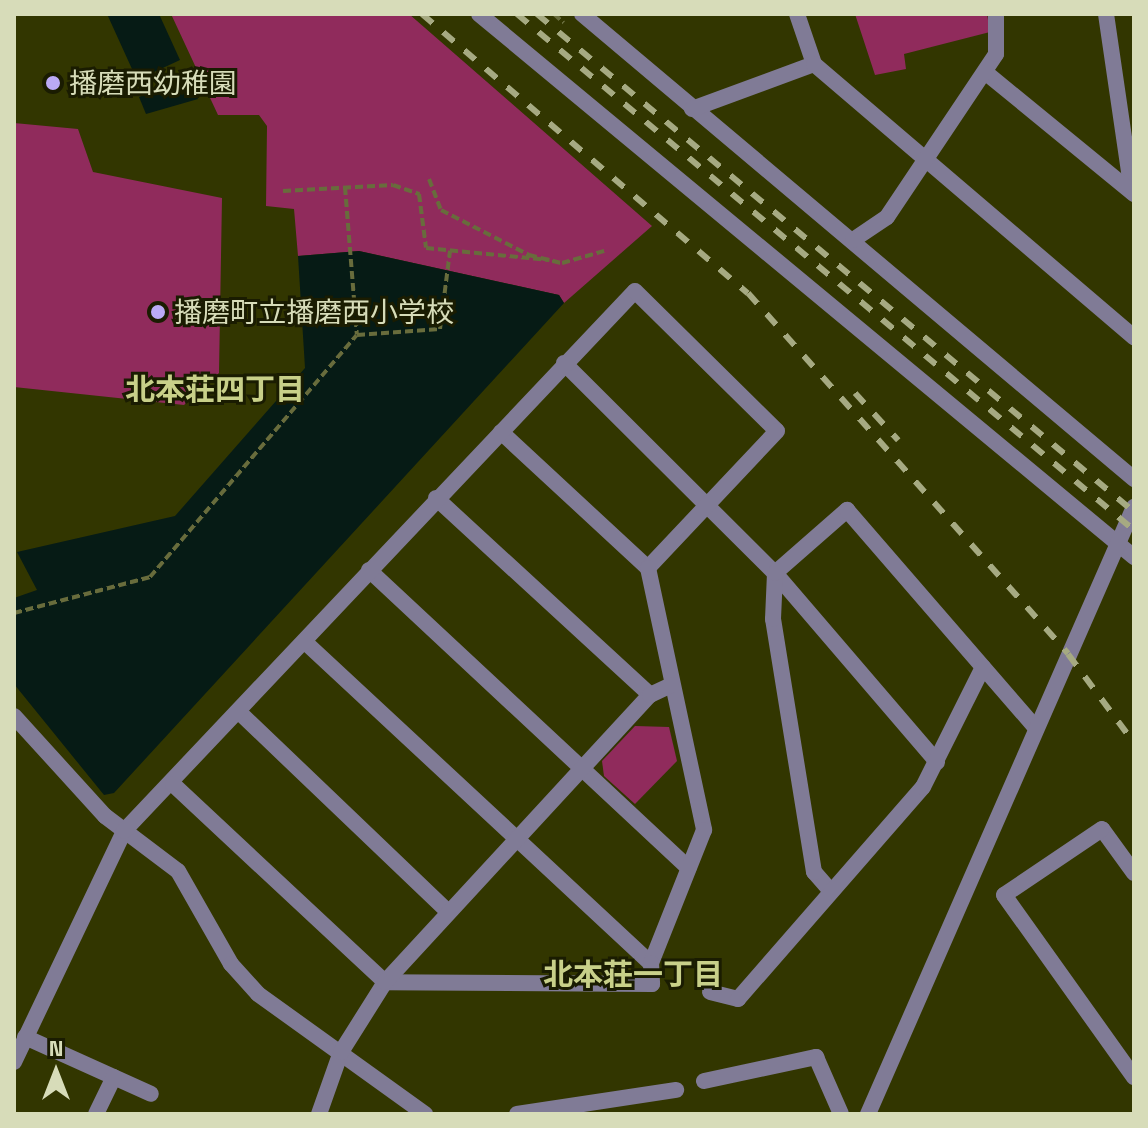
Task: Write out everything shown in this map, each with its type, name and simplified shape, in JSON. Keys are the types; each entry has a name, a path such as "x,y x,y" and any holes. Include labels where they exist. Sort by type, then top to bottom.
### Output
{"street":[{"path":"479,14 1134,557"},
{"path":"797,14 814,64 1134,337"},
{"path":"853,240 887,217 985,72 1000,34 996,14"},
{"path":"1106,14 1133,193"},
{"path":"593,17 692,109 853,240 1134,479"},
{"path":"692,109 814,64"},
{"path":"985,72 1133,193"},
{"path":"14,1062 124,831 173,784 436,498 635,291 777,431 648,568"},
{"path":"564,363 775,573 937,762"},
{"path":"173,784 385,982 652,984 651,963 704,830 648,568 501,432"},
{"path":"436,498 650,695"},
{"path":"868,1114 1134,507"},
{"path":"829,889 814,872 773,619 775,573 847,510 1036,728"},
{"path":"369,570 689,868"},
{"path":"305,642 651,963"},
{"path":"710,992 738,999 829,889 923,787 983,667"},
{"path":"319,1114 341,1052 385,982 446,910 650,695 671,685"},
{"path":"238,711 446,910"},
{"path":"14,716 55,768 124,831 178,871 231,964 258,994 425,1114"},
{"path":"1134,873 1102,829 1004,895 1134,1077"},
{"path":"25,1037 151,1094"},
{"path":"704,1081 816,1057 841,1114"},
{"path":"96,1114 114,1077"},
{"path":"517,1114 676,1090"}],"path":[{"path":"429,179 441,210 549,260"},
{"path":"283,191 345,187 416,191 423,244 450,251 549,260 604,251"},
{"path":"14,613 150,577 357,335 345,187"},
{"path":"357,335 440,329 450,251"}],"shaded area":[{"path":"171,14 409,14 652,226 564,303 559,295 359,251 298,256 294,209 266,206 267,126 259,115 218,115"},
{"path":"855,14 987,14 990,32 904,54 906,69 875,75"},
{"path":"14,123 78,129 93,172 222,198 219,373 184,405 14,387"},
{"path":"635,726 669,727 677,761 635,804 604,776 602,761"}],"water":[{"path":"107,14 159,14 180,60 137,80"},
{"path":"187,76 198,99 146,114 139,97"},
{"path":"359,251 559,295 564,303 114,793 104,795 14,684 14,598 37,590 17,552 175,516 305,368 298,256"}],"railway":[{"path":"422,14 748,293 1068,654 1134,743"},
{"path":"517,14 1134,530"},
{"path":"537,14 1134,512"},
{"path":"855,393 898,440"}],"place":[{"name":"播磨西幼稚園","path":"53,83"},
{"name":"播磨町立播磨西小学校","path":"158,312"}],"district":[{"name":"北本荘四丁目","path":"215,390"},
{"name":"北本荘一丁目","path":"633,975"}]}
